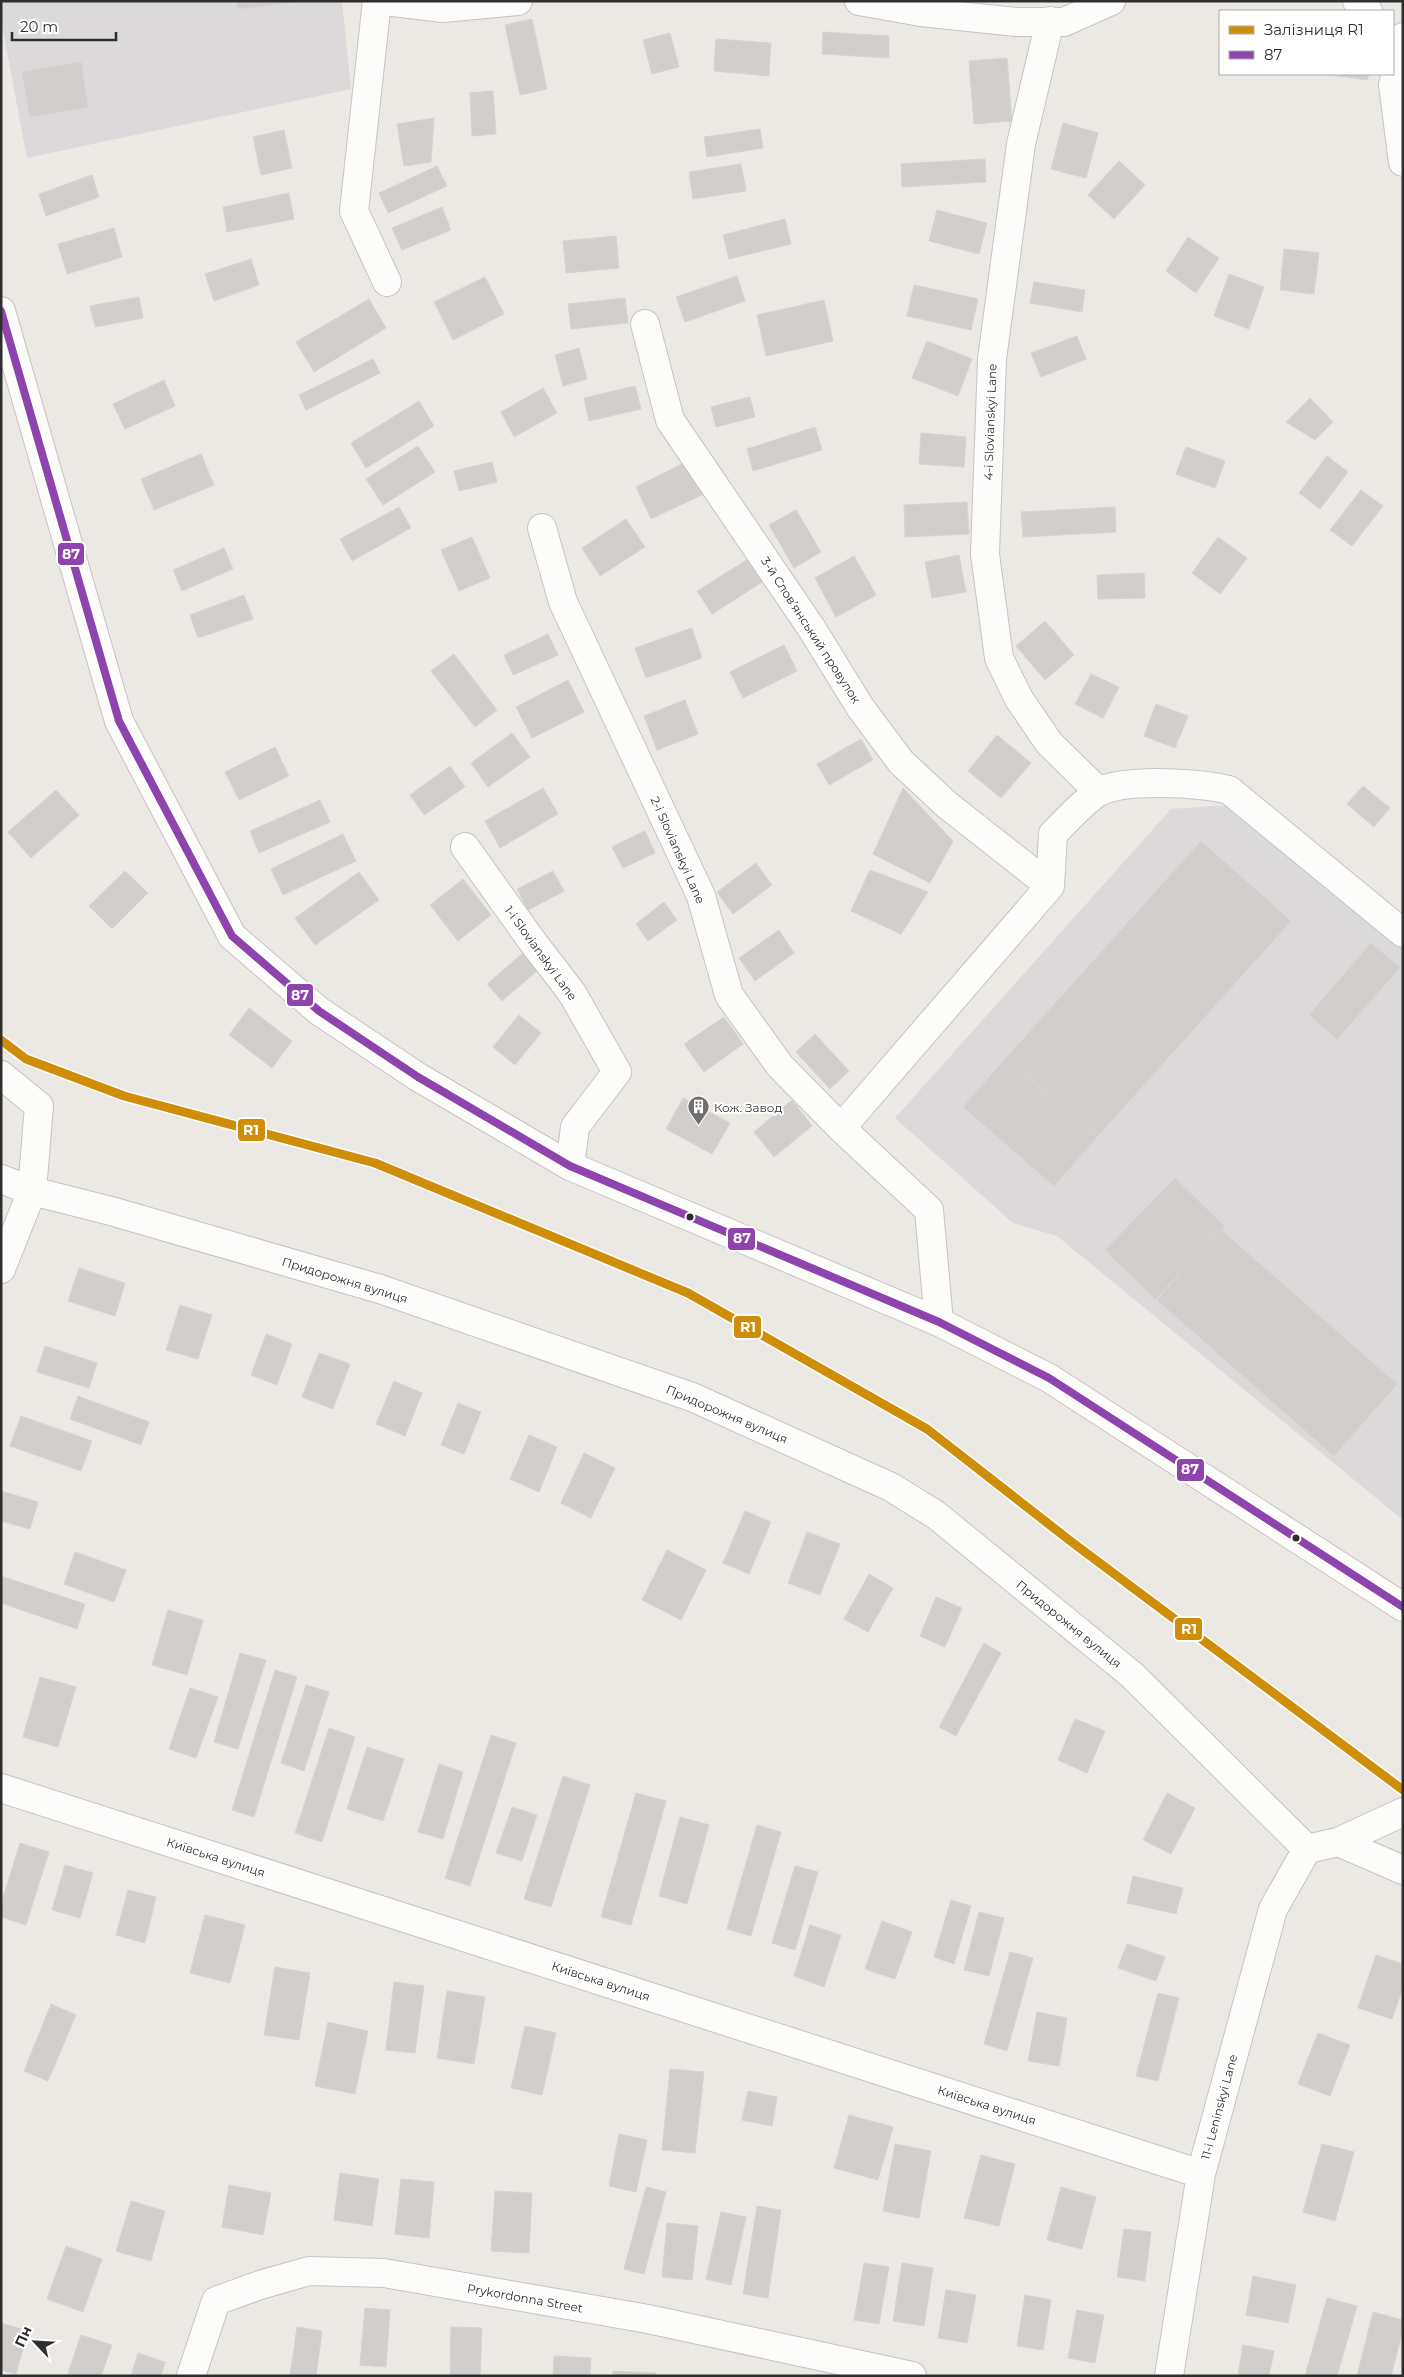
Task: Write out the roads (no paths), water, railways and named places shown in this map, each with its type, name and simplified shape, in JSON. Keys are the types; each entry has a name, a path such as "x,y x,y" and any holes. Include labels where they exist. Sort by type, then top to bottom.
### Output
{"street":[{"path":"377,1 354,211 387,282"},
{"path":"385,1 444,8 518,1"},
{"path":"859,1 921,12 1016,22 1064,22 1111,1"},
{"path":"1357,1 1367,10"},
{"name":"4-i Slovianskyi Lane","path":"1050,21 1021,144 992,359 985,554 1000,658 1003,666 1019,698 1050,743 1099,792"},
{"path":"1403,37 1393,85 1403,162"},
{"path":"1,311 119,721 232,936 319,1011 418,1077 570,1166 939,1322 1048,1378 1403,1607"},
{"name":"3-й Слов’янський провулок","path":"646,324 670,420 812,629 860,707 901,762 934,792 1050,886"},
{"name":"2-i Slovianskyi Lane","path":"542,528 563,602 701,896 729,995 780,1066 841,1128 929,1210 939,1322"},
{"path":"841,1128 1050,886 1053,834 1099,792 1124,786 1164,784 1212,786 1229,790 1403,933"},
{"name":"1-i Slovianskyi Lane","path":"465,847 532,941 572,993 617,1072 575,1127 570,1166"},
{"path":"1,1075 39,1106 32,1191 1,1269"},
{"name":"Придорожня вулиця","path":"1,1179 32,1191 120,1213 380,1289 692,1397 891,1486 936,1515 1132,1675 1306,1849"},
{"name":"Київська вулиця","path":"1,1788 1201,2174"},
{"path":"1306,1849 1338,1842 1403,1812"},
{"path":"1338,1842 1403,1870"},
{"name":"11-i Leninskyi Lane","path":"1169,2376 1201,2174 1273,1909 1306,1849"},
{"name":"Prykordonna Street","path":"191,2376 216,2301 260,2285 309,2271 384,2273 648,2319 912,2376"}],"rail line":[{"name":"R1","path":"1,1040 26,1059 124,1096 375,1163 688,1293 927,1429 1073,1543 1403,1790"}],"place":[{"name":"Кож. Завод","path":"698,1126"}]}
